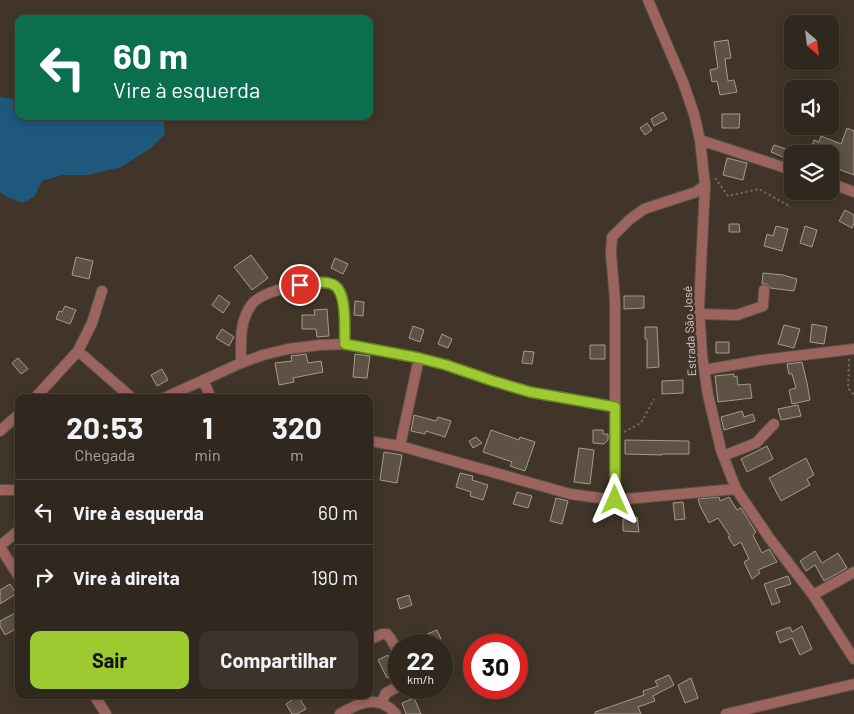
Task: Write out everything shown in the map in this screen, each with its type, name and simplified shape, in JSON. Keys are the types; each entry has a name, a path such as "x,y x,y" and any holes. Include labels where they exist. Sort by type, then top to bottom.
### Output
{"street":[{"name":"Estrada São José","path":"648,0 684,82 700,140 705,185 700,272 702,356 708,395 723,456 736,489 770,540 813,595 854,659"},
{"path":"700,140 784,167"},
{"path":"615,500 615,300 610,254 612,237 628,220 644,209 696,192 705,185"},
{"path":"839,186 854,192"},
{"path":"241,363 244,319 253,303 269,292 284,288 317,282 335,285 340,292 344,312 345,344"},
{"path":"39,394 78,351 92,322 102,290"},
{"path":"700,314 737,315 763,306 764,290"},
{"path":"173,394 241,363 288,349 345,344 446,365 530,392 615,407"},
{"path":"704,370 762,360 852,349"},
{"path":"78,351 127,394"},
{"path":"400,446 419,358"},
{"path":"203,380 209,394"},
{"path":"0,431 15,418"},
{"path":"723,456 756,443 774,424"},
{"path":"373,442 400,446 570,494 615,500 736,489"},
{"path":"0,490 15,490"},
{"path":"15,533 0,546 15,570"},
{"path":"813,595 854,572"},
{"path":"373,638 382,634 388,635"},
{"path":"726,714 854,684"},
{"path":"381,703 388,692"},
{"path":"97,699 106,714"},
{"path":"340,714 359,704 368,702 381,703 396,714"}],"path":[{"path":"713,175 728,196 759,189 791,207"},
{"path":"852,349 848,388 854,395"},
{"path":"615,434 626,431 641,423 654,399"}],"water":[{"path":"0,97 15,99 15,120 163,120 165,134 151,148 121,167 88,175 62,175 42,181 34,197 23,203 0,192"}],"building":[{"path":"728,40 731,58 725,59 728,81 734,80 737,92 720,95 717,81 712,82 710,70 718,68 714,42"},
{"path":"663,112 667,119 654,126 651,119"},
{"path":"722,114 740,114 739,128 722,128"},
{"path":"647,123 652,130 645,135 640,128"},
{"path":"847,128 854,131 854,175 839,169 839,145 812,145 814,140 819,142 821,136 841,144"},
{"path":"774,145 784,148 783,157 771,152"},
{"path":"727,158 747,163 743,180 723,175"},
{"path":"845,210 854,215 852,228 839,221"},
{"path":"729,224 739,224 740,232 729,232"},
{"path":"776,226 788,229 782,251 764,246 767,234 773,236"},
{"path":"805,226 817,230 812,247 800,243"},
{"path":"251,255 268,278 252,290 234,267"},
{"path":"76,257 93,261 89,279 72,275"},
{"path":"335,258 348,264 343,274 331,268"},
{"path":"763,273 783,275 797,279 794,291 770,288 767,284 762,284"},
{"path":"219,295 230,303 223,313 212,305"},
{"path":"624,296 644,296 644,308 624,309"},
{"path":"355,301 364,302 363,316 354,315"},
{"path":"65,306 76,310 70,324 56,319 59,311 62,312"},
{"path":"327,309 329,336 317,337 316,329 302,329 302,315 315,315 314,310"},
{"path":"812,324 827,327 824,344 810,342"},
{"path":"784,325 800,329 794,348 778,344"},
{"path":"413,326 424,330 420,342 409,338"},
{"path":"645,327 657,327 659,367 647,368"},
{"path":"222,329 234,337 229,346 216,338"},
{"path":"442,334 452,339 448,348 438,344"},
{"path":"716,342 729,342 729,353 716,353"},
{"path":"590,345 605,345 605,359 590,359"},
{"path":"524,351 534,352 532,364 522,363"},
{"path":"306,354 308,363 321,361 323,372 293,378 294,382 279,385 275,363 292,361 291,356"},
{"path":"355,354 370,356 367,378 353,377"},
{"path":"18,358 28,369 21,374 12,363"},
{"path":"802,362 810,400 792,404 789,390 796,388 792,374 789,374 787,364"},
{"path":"162,369 168,380 157,386 151,375"},
{"path":"734,374 734,377 737,376 738,385 750,384 752,398 718,402 715,376"},
{"path":"683,380 683,393 662,394 662,381"},
{"path":"798,405 801,416 781,420 778,409"},
{"path":"742,411 744,417 753,414 755,421 724,430 721,417"},
{"path":"414,415 436,421 438,417 451,421 445,437 426,431 425,434 411,431"},
{"path":"491,430 519,440 520,437 535,442 525,471 510,466 512,462 483,452"},
{"path":"593,430 603,430 603,434 608,434 608,440 604,444 593,443"},
{"path":"476,437 482,443 473,448 469,441"},
{"path":"625,440 689,441 689,454 625,454"},
{"path":"767,446 773,459 747,472 741,459"},
{"path":"579,448 594,450 590,484 574,482"},
{"path":"384,452 402,455 397,483 380,480"},
{"path":"806,458 814,475 807,479 810,485 781,501 769,478"},
{"path":"460,473 473,476 472,480 488,485 483,500 470,496 471,492 456,487"},
{"path":"517,492 532,496 528,508 513,504"},
{"path":"719,497 720,501 729,497 737,510 741,508 756,532 753,535 762,553 769,549 777,562 758,570 760,573 752,579 744,562 749,559 741,542 734,546 718,518 709,523 698,499"},
{"path":"556,498 568,501 562,524 550,521"},
{"path":"683,502 685,519 675,520 673,503"},
{"path":"637,517 639,532 623,531 623,519"},
{"path":"815,551 822,563 838,553 847,568 824,581 815,565 806,571 800,561"},
{"path":"788,576 791,584 775,589 780,602 772,605 764,584"},
{"path":"10,584 15,595 0,604 0,590"},
{"path":"409,595 412,605 400,609 397,599"},
{"path":"15,613 15,629 5,635 0,626 0,621"},
{"path":"802,626 812,649 800,655 792,638 780,643 776,632 790,627 792,632"},
{"path":"437,630 439,634 427,634"},
{"path":"388,655 387,678 378,660"},
{"path":"669,675 674,685 653,696 655,701 638,707 641,714 595,714 595,712 644,695 643,691 658,686 655,681"},
{"path":"691,678 698,698 685,703 678,685"},
{"path":"294,699 300,699 306,709 297,714 292,714 286,704"},
{"path":"414,699 421,714 406,714 402,703"}],"route":[{"path":"300,285 323,282 335,285 343,300 345,344 446,365 530,392 615,407 615,500"}]}
